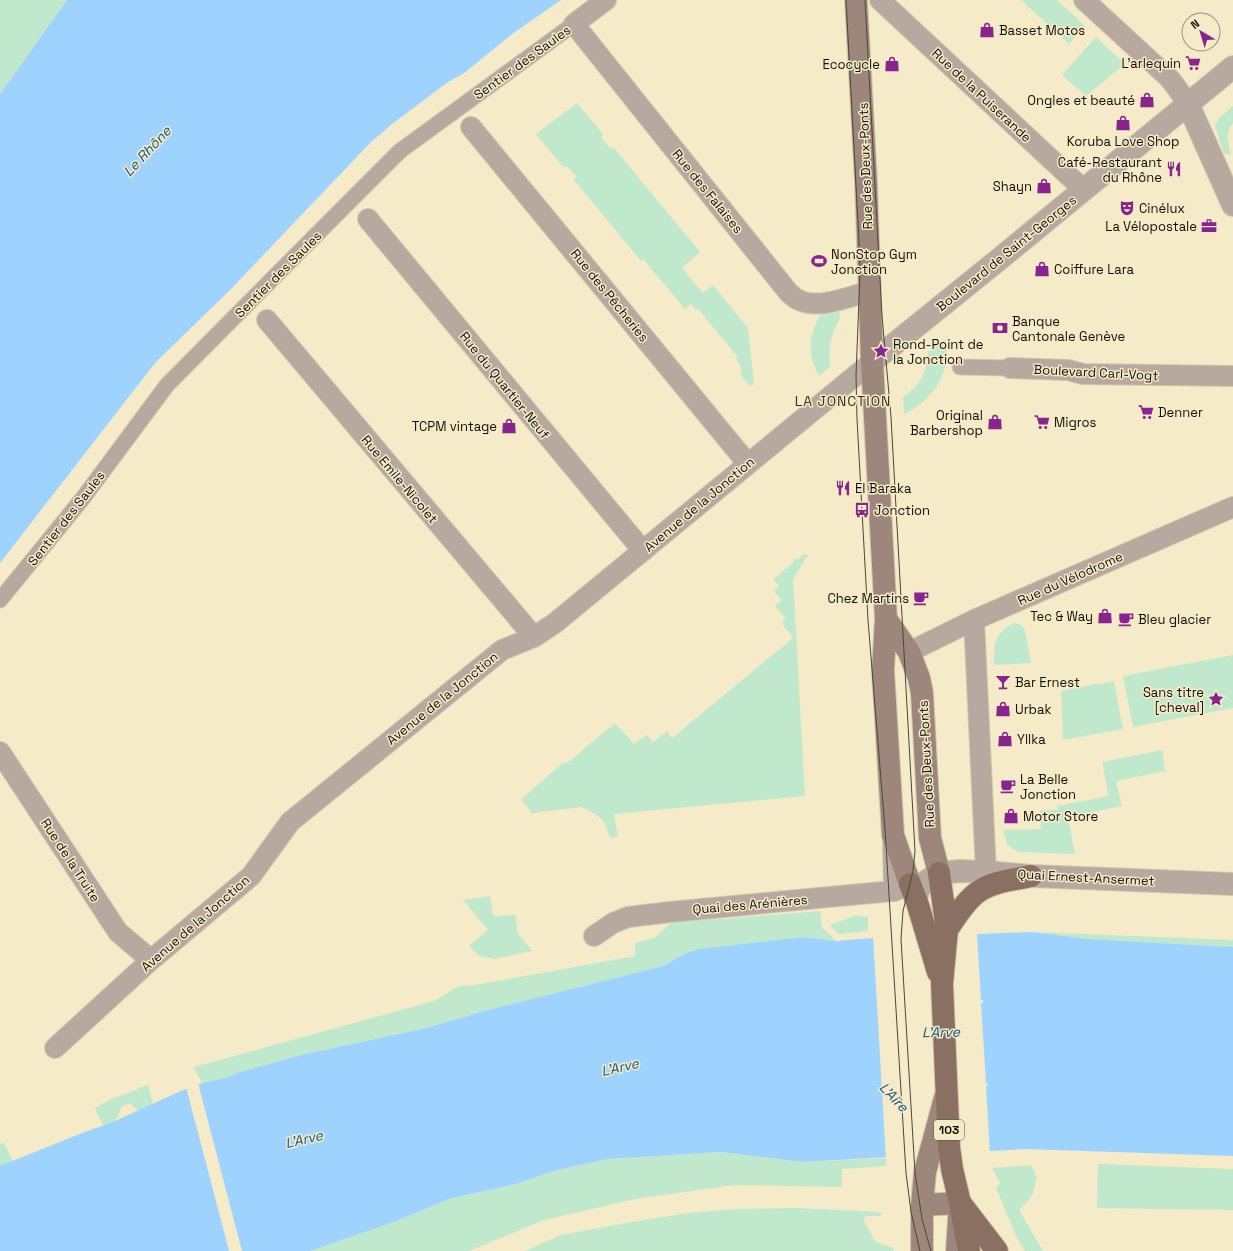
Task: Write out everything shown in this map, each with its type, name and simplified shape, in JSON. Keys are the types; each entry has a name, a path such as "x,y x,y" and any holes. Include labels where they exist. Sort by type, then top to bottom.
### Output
{"main road":[{"name":"Rue des Deux-Ponts","path":"856,0 866,182 872,362 886,619 883,670 893,835 907,891 923,919 942,984"},
{"name":"Rue des Deux-Ponts","path":"886,619 909,652 919,678 922,693 930,838 949,921"},
{"path":"949,921 969,900 985,887 1032,876"},
{"name":"103","path":"949,921 942,984 949,1147 952,1169 969,1251"},
{"path":"922,1251 922,1206 926,1172 947,1091"},
{"path":"922,1206 960,1203"},
{"path":"956,1251 960,1203"},
{"path":"960,1203 997,1251"}],"street":[{"name":"Sentier des Saules","path":"0,600 83,498 167,385 312,238 400,151 606,0"},
{"name":"Rue de la Puiserande","path":"880,0 1084,190"},
{"path":"1084,0 1174,84 1188,104 1233,205"},
{"name":"Rue des Falaises","path":"574,24 789,292 799,300 811,303 845,298 870,291"},
{"name":"Boulevard de Saint-Georges","path":"872,362 1233,67"},
{"name":"Rue des Pêcheries","path":"471,126 748,464"},
{"name":"Rue du Quartier-Neuf","path":"368,219 643,551"},
{"name":"Rue Emile-Nicolet","path":"267,320 534,637"},
{"name":"Avenue de la Jonction","path":"55,1048 151,960 251,876 290,822 502,650 534,637 555,623 872,362"},
{"name":"Boulevard Carl-Vogt","path":"960,366 1068,370 1084,374 1233,376"},
{"name":"Rue du Vélodrome","path":"909,652 974,620 1233,507"},
{"path":"974,620 986,872"},
{"name":"Rue de la Truite","path":"0,752 118,932 151,960"},
{"name":"Quai Ernest-Ansermet","path":"939,873 960,871 1032,876 1233,884"},
{"path":"907,891 919,889 924,883 939,873"},
{"name":"Quai des Arénières","path":"594,936 613,923 628,917 907,891"}],"green space":[{"path":"0,0 67,0 0,94"},
{"path":"1021,0 1057,0 1085,26 1069,44"},
{"path":"1096,37 1125,64 1086,96 1062,75"},
{"path":"577,103 603,134 602,139 610,148 612,149 613,147 700,252 682,268 703,293 713,285 748,328 754,384 750,386 742,377 740,364 736,359 738,357 698,309 696,310 691,304 685,309 643,259 641,261 574,180 576,176 568,167 563,167 536,134"},
{"path":"1233,106 1233,123 1228,134 1231,154 1224,154 1215,127 1219,118"},
{"path":"839,312 840,319 833,334 831,343 830,367 820,375 814,367 812,359 811,344 814,328 821,314"},
{"path":"944,339 946,340 947,352 946,364 938,384 925,400 916,408 905,414 903,397 914,388 922,378 926,367 928,352"},
{"path":"803,554 808,555 793,579 805,796 614,814 618,837 610,838 605,823 597,815 582,807 532,813 521,799 563,763 567,763 615,723 634,744 647,735 653,742 667,731 672,738 793,638 782,623 786,619 775,606 782,600 774,591 779,586 773,579 793,563 794,559 799,559"},
{"path":"1014,623 1022,625 1025,631 1031,663 994,665 996,640 1002,631"},
{"path":"1233,655 1233,708 1133,727 1123,676"},
{"path":"1114,681 1123,729 1063,740 1061,691"},
{"path":"1162,750 1165,771 1116,781 1122,806 1068,817 1075,854 1017,852 1007,844 1003,830 1041,829 1040,810 1058,810 1057,806 1109,796 1102,762"},
{"path":"490,896 493,916 516,915 517,932 532,951 494,959 479,956 469,946 488,930 463,900"},
{"path":"820,911 822,927 836,941 804,937 686,953 663,966 484,1011 426,1028 301,1055 237,1073 229,1077 202,1083 194,1067 434,1001 459,986 475,985 635,956 635,943 654,938 675,919 705,917 721,919"},
{"path":"857,915 868,917 868,931 838,934 830,925"},
{"path":"1032,932 1233,940 1233,947 1087,939"},
{"path":"148,1085 153,1104 138,1111 130,1103 122,1107 115,1121 103,1125 95,1109 107,1101"},
{"path":"4,1143 13,1161 0,1166 0,1144"},
{"path":"721,1152 803,1162 886,1158 886,1166 842,1169 842,1187 734,1185 635,1199 544,1220 469,1251 310,1251 394,1222 449,1199 516,1184 550,1172 607,1159"},
{"path":"1098,1164 1233,1169 1233,1210 1097,1208"},
{"path":"1031,1165 1037,1178 1032,1196 1019,1210 1043,1251 1025,1251 1017,1238 996,1188 1000,1183 992,1168"},
{"path":"795,1208 881,1212 881,1216 865,1216 864,1221 876,1243 892,1247 894,1251 525,1251 561,1235 637,1221 689,1213 736,1209"}],"water":[{"name":"Le Rhône","path":"67,0 561,0 512,34 464,73 448,82 392,124 370,143 231,289 155,363 0,563 0,94"},
{"path":"1032,932 1087,939 1233,947 1233,1156 1025,1149 803,1162 721,1152 607,1159 550,1172 516,1184 449,1199 394,1222 310,1251 0,1251 0,1166 115,1121 202,1083 229,1077 237,1073 301,1055 426,1028 484,1011 663,966 686,953 700,949 804,937 836,941 873,938"}],"pier":[{"path":"977,933 981,1000 983,1000 983,1003 981,1003 986,1083 988,1084 988,1086 986,1086 990,1154 886,1160 873,936"},
{"path":"198,1083 242,1251 229,1251 186,1087"}],"tram line":[{"path":"846,0 859,241 860,274 856,375 857,419 868,620 885,829 906,1173 911,1212 920,1251"},
{"path":"865,0 882,316 891,417 915,851 913,871 903,911 901,939 915,1173 922,1219 931,1251"}],"place":[{"name":"Basset Motos","path":"987,30"},
{"name":"L'arlequin","path":"1193,63"},
{"name":"Ecocycle","path":"892,64"},
{"name":"Ongles et beauté","path":"1147,100"},
{"name":"Koruba Love Shop","path":"1123,123"},
{"name":"Café-Restaurant du Rhône","path":"1174,169"},
{"name":"Shayn","path":"1044,186"},
{"name":"Cinélux","path":"1127,208"},
{"name":"La Vélopostale","path":"1209,226"},
{"name":"NonStop Gym Jonction","path":"819,261"},
{"name":"Coiffure Lara","path":"1042,269"},
{"name":"Banque Cantonale Genève","path":"1000,328"},
{"name":"Rond-Point de la Jonction","path":"881,351"},
{"name":"Denner","path":"1146,412"},
{"name":"Original Barbershop","path":"995,422"},
{"name":"Migros","path":"1042,422"},
{"name":"TCPM vintage","path":"509,426"},
{"name":"El Baraka","path":"843,488"},
{"name":"Jonction","path":"862,510"},
{"name":"Chez Martins","path":"921,598"},
{"name":"Tec & Way","path":"1105,616"},
{"name":"Bleu glacier","path":"1126,619"},
{"name":"Bar Ernest","path":"1003,682"},
{"name":"Sans titre [cheval]","path":"1216,699"},
{"name":"Urbak","path":"1003,709"},
{"name":"Yllka","path":"1005,739"},
{"name":"La Belle Jonction","path":"1008,786"},
{"name":"Motor Store","path":"1011,816"}],"district":[{"name":"LA JONCTION","path":"843,401"}],"water label":[{"name":"L'Arve","path":"941,1032"},
{"name":"L'Arve","path":"620,1067"},
{"name":"L'Aire","path":"894,1097"},
{"name":"L'Arve","path":"304,1139"}]}
